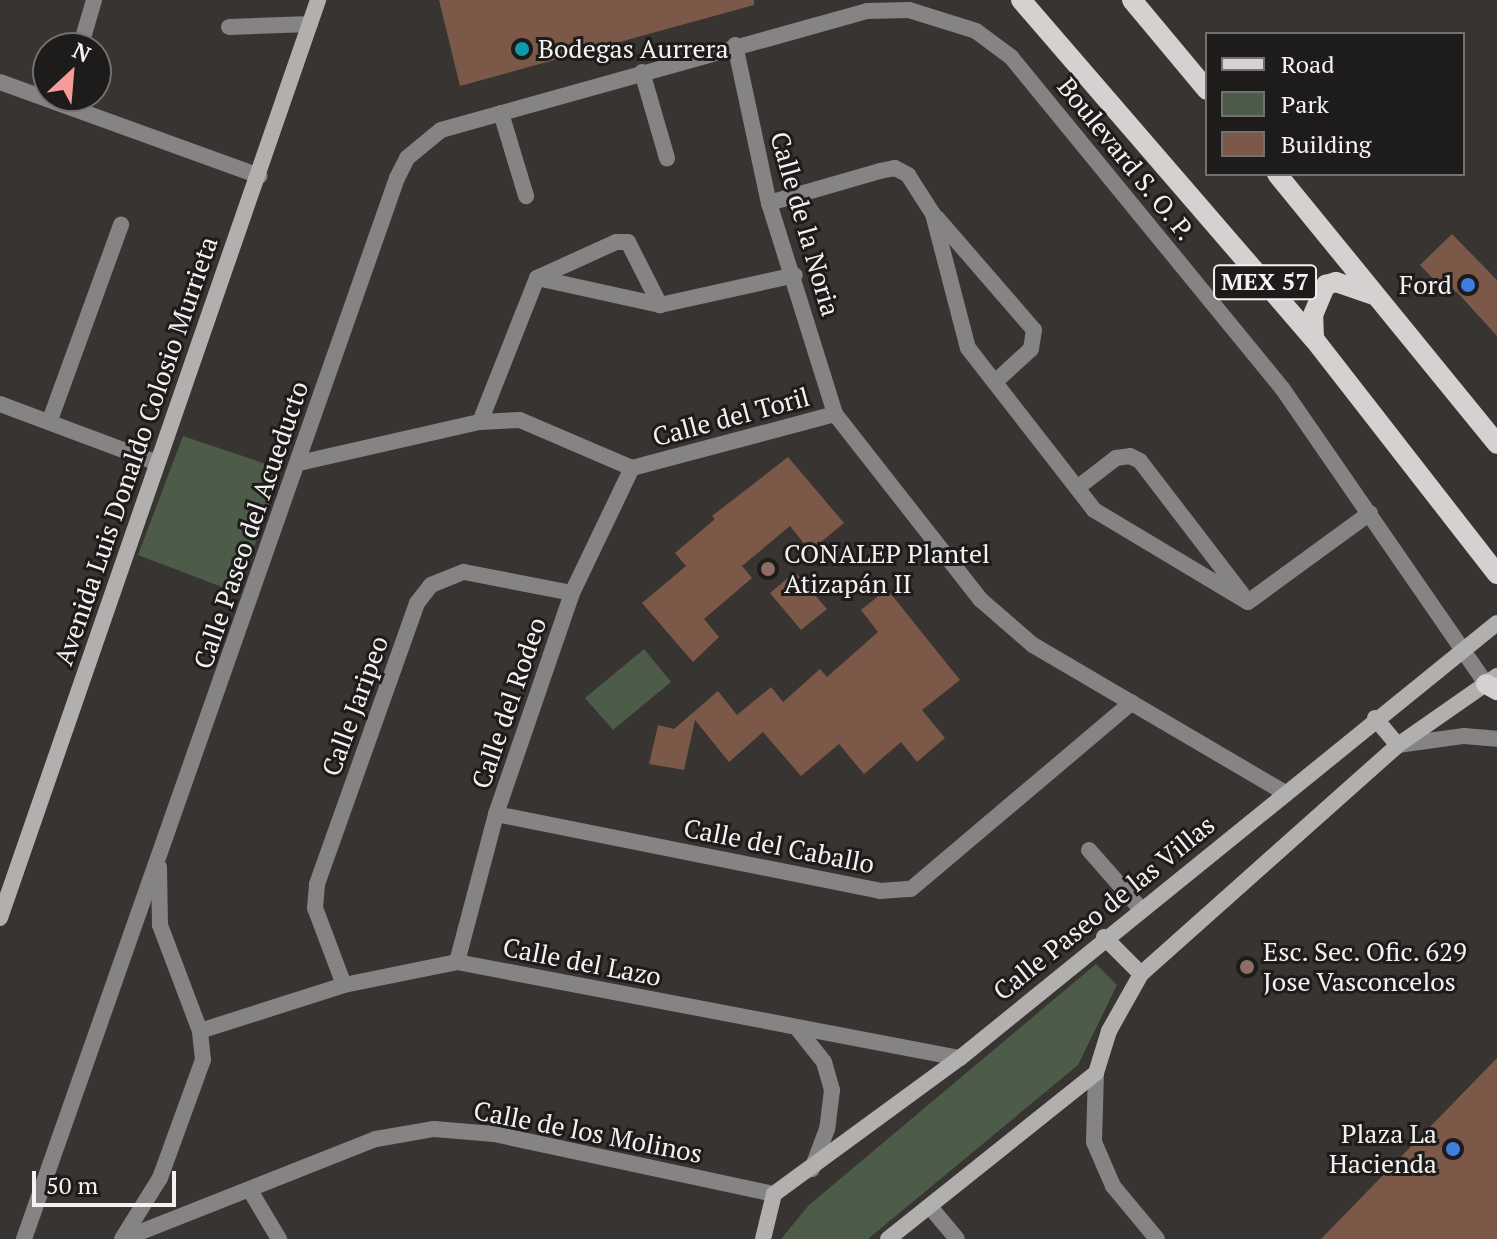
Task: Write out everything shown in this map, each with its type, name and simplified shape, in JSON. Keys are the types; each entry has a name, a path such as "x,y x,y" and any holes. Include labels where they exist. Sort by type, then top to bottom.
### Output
{"main road":[{"name":"MEX 57","path":"1021,0 1314,339 1497,574"},
{"path":"1132,0 1205,88"},
{"name":"MEX 57","path":"1279,176 1497,444"},
{"path":"1314,339 1313,315 1326,285 1336,282 1378,297"}],"street":[{"path":"85,32 94,0"},
{"name":"Avenida Luis Donaldo Colosio Murrieta","path":"0,918 155,462 259,176 318,0"},
{"name":"Boulevard S. O. P.","path":"735,45 867,11 909,10 945,17 976,31 1011,57 1282,388 1460,649 1493,684"},
{"path":"229,27 310,24"},
{"name":"Calle Paseo del Acueducto","path":"24,1239 407,158 441,130 735,45"},
{"name":"Calle de la Noria","path":"735,45 769,203 795,275 835,414"},
{"path":"642,72 667,158"},
{"path":"0,82 32,91"},
{"path":"95,112 259,176"},
{"path":"501,113 526,196"},
{"path":"769,203 895,168 908,175 933,214 1034,330 1031,349 995,382"},
{"path":"933,214 968,348 1077,488 1103,517 1248,602"},
{"path":"50,420 121,225"},
{"path":"480,422 537,278 616,242 628,242 660,305"},
{"path":"537,278 660,305 795,275"},
{"path":"0,404 50,420 155,462"},
{"name":"Calle del Toril","path":"299,463 480,422 520,420 540,424 632,468 835,414 981,600 1033,645 1284,792"},
{"path":"1077,488 1116,458 1130,456 1140,461 1248,602"},
{"name":"Calle del Rodeo","path":"457,962 496,814 572,593 632,468"},
{"path":"1248,602 1370,513"},
{"name":"Calle Jaripeo","path":"344,985 315,908 317,884 417,603 431,585 464,572 572,593"},
{"name":"Calle Paseo de las Villas","path":"774,1194 960,1058 1104,937 1460,649 1497,623"},
{"path":"1157,1239 1113,1186 1094,1142 1096,1073 1109,1031 1141,974 1398,745 1493,684"},
{"name":"Calle del Caballo","path":"496,814 880,891 911,889 1132,702"},
{"path":"1375,718 1398,745"},
{"path":"1398,745 1464,736 1497,739"},
{"path":"1089,850 1140,908"},
{"name":"Calle de los Molinos","path":"122,1239 160,1178 191,1104 203,1060 200,1031 160,925 159,856"},
{"path":"1104,937 1141,974"},
{"name":"Calle del Lazo","path":"200,1031 344,985 457,962 960,1058"},
{"path":"797,1028 824,1062 832,1090 827,1129 812,1169"},
{"path":"898,1236 1096,1073"},
{"name":"Calle de los Molinos","path":"122,1239 251,1192 376,1139 434,1129 494,1134 774,1194"},
{"path":"251,1192 279,1239"},
{"path":"763,1239 774,1194"},
{"path":"931,1208 957,1239"}],"green space":[{"path":"183,436 281,469 238,593 138,555"},
{"path":"644,649 671,682 613,730 585,698"},
{"path":"1096,964 1117,985 1078,1065 868,1239 781,1239 809,1205"}],"building":[{"name":"Bodegas Aurrera","path":"439,0 754,0 754,5 460,86"},
{"name":"Ford","path":"1452,234 1497,280 1497,336 1456,291 1449,296 1420,265"},
{"path":"788,457 844,523 810,551 790,526 742,566 752,578 704,619 719,637 693,662 642,603 686,566 675,553 715,519 712,516"},
{"path":"795,572 827,609 801,630 770,593"},
{"path":"887,589 960,680 922,710 945,738 917,762 901,742 864,774 839,744 801,776 763,732 729,762 695,720 684,770 649,764 658,725 674,729 718,691 737,715 771,687 783,702 820,669 827,677 878,632 861,610"},
{"name":"Plaza La Hacienda","path":"1497,1058 1497,1239 1321,1239"}],"place":[{"name":"Bodegas Aurrera","path":"522,49"},
{"name":"Ford","path":"1468,285"},
{"name":"CONALEP Plantel Atizapán II","path":"768,569"},
{"name":"Esc. Sec. Ofic. 629 Jose Vasconcelos","path":"1247,967"},
{"name":"Plaza La Hacienda","path":"1453,1149"}]}
